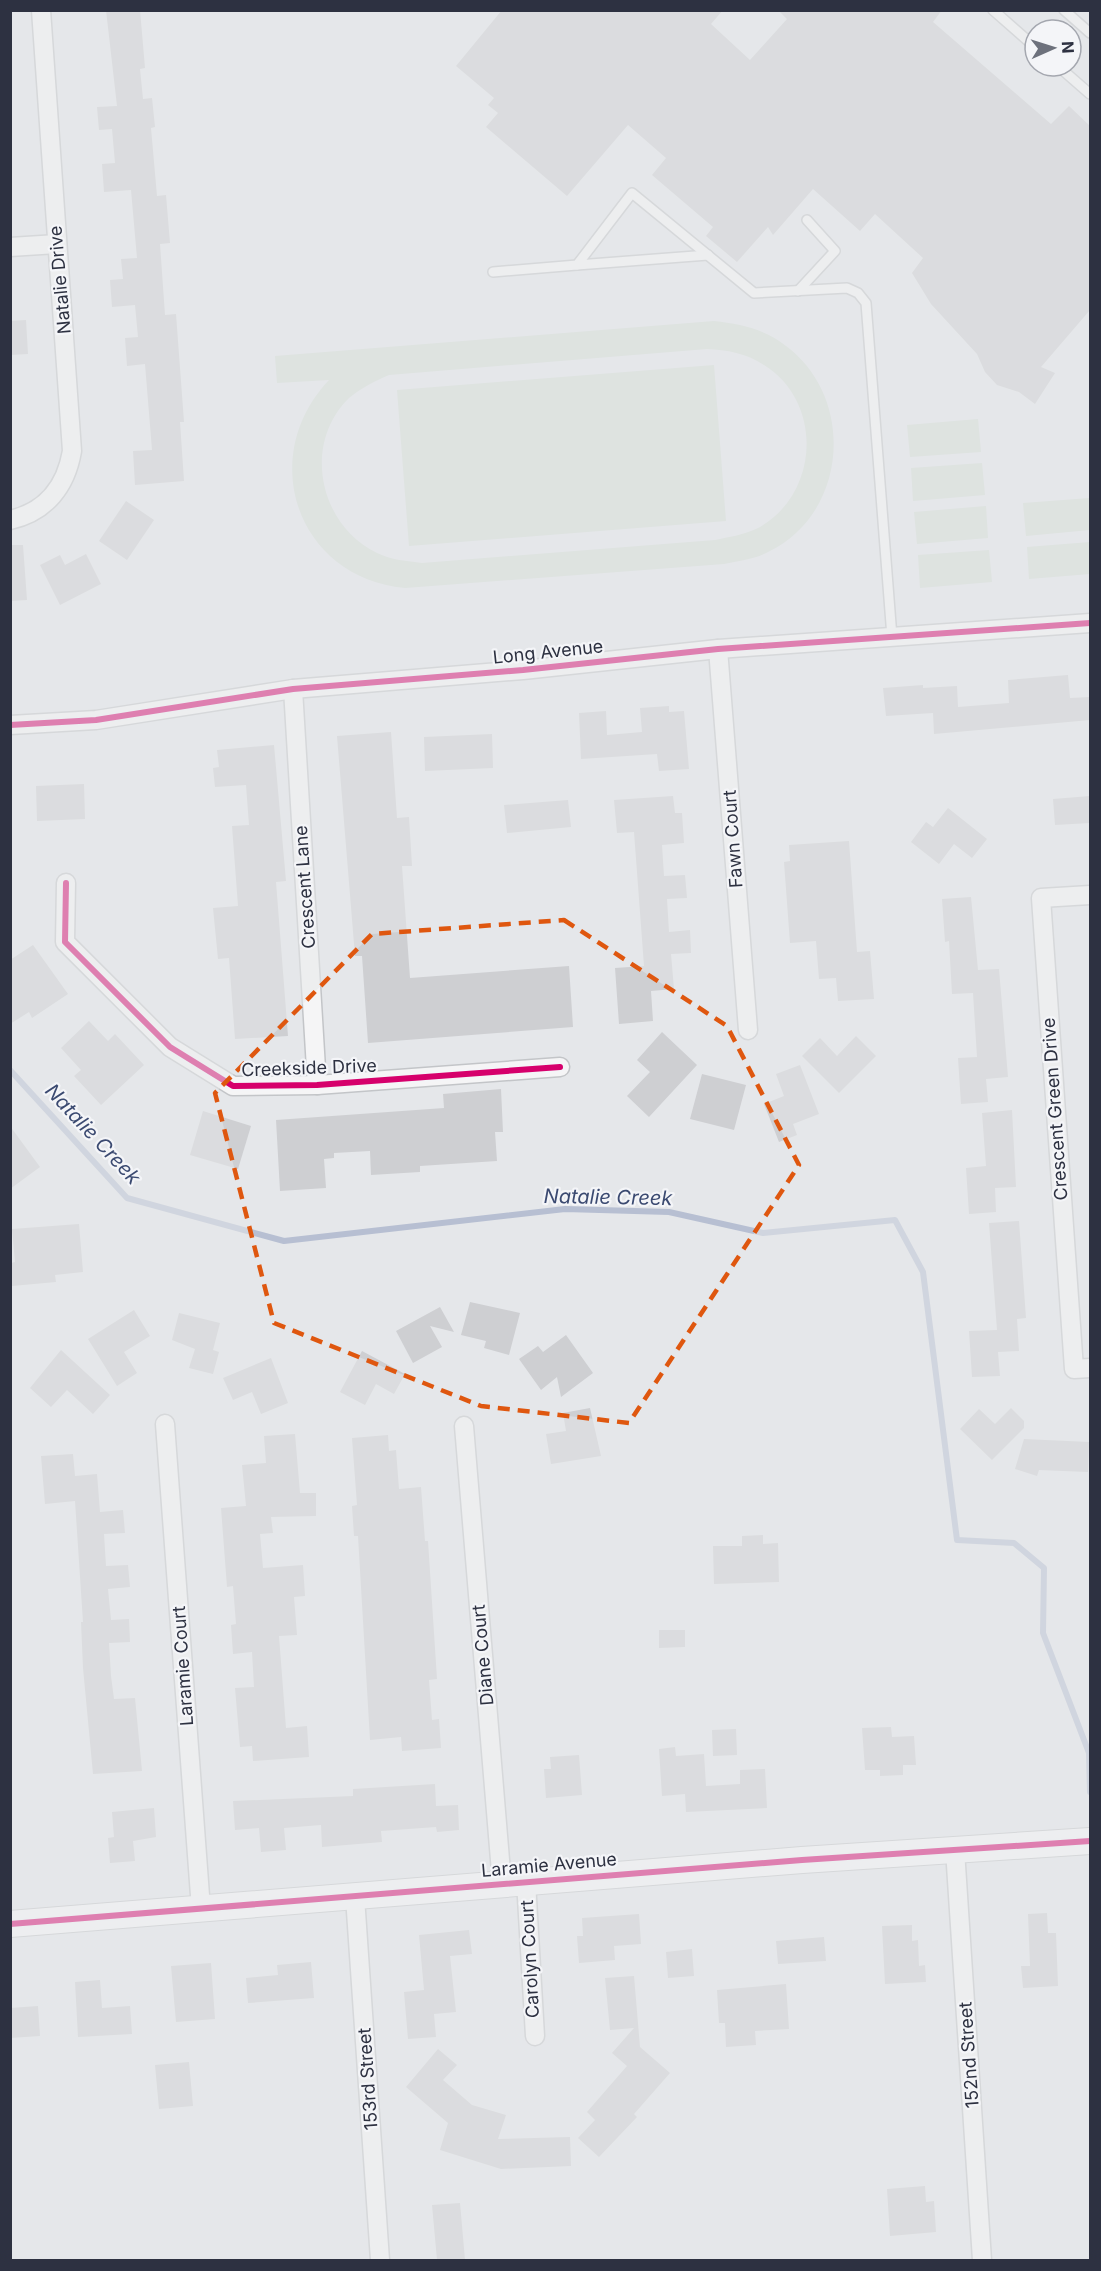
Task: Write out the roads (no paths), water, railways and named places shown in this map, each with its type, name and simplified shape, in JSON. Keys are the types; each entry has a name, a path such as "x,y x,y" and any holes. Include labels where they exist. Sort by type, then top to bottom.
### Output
{"street":[{"name":"Natalie Drive","path":"10,520 27,516 44,506 67,475 73,436 41,10"},
{"path":"10,247 57,244"},
{"name":"Long Avenue","path":"10,725 96,720 293,688 523,670 718,648 1090,623"},
{"name":"Fawn Court","path":"718,648 748,1030"},
{"name":"Crescent Lane","path":"293,688 317,1085"},
{"name":"Creekside Drive","path":"66,883 65,942 170,1047 233,1086 317,1085 560,1067"},
{"name":"Crescent Green Drive","path":"1082,1368 1041,898 1090,896"},
{"name":"Laramie Court","path":"165,1424 201,1909"},
{"name":"Diane Court","path":"464,1426 514,1883"},
{"name":"Laramie Avenue","path":"10,1924 355,1898 514,1883 1085,1841"},
{"name":"152nd Street","path":"955,1850 982,2260"},
{"name":"Carolyn Court","path":"514,1883 535,2036"},
{"name":"153rd Street","path":"355,1898 380,2260"}],"lane":[{"path":"993,10 1023,36"},
{"path":"1064,10 1090,33"},
{"path":"1072,78 1090,94"},
{"path":"577,265 632,192 754,293 847,288 858,293 866,303 892,637"},
{"path":"798,291 835,251 807,220"},
{"path":"493,272 708,255"}],"waterway":[{"name":"Natalie Creek","path":"10,1070 127,1198 284,1241 565,1209 669,1212 763,1233 895,1220 923,1272 957,1540 1014,1543 1044,1568 1043,1633 1089,1753 1090,1792"}]}
